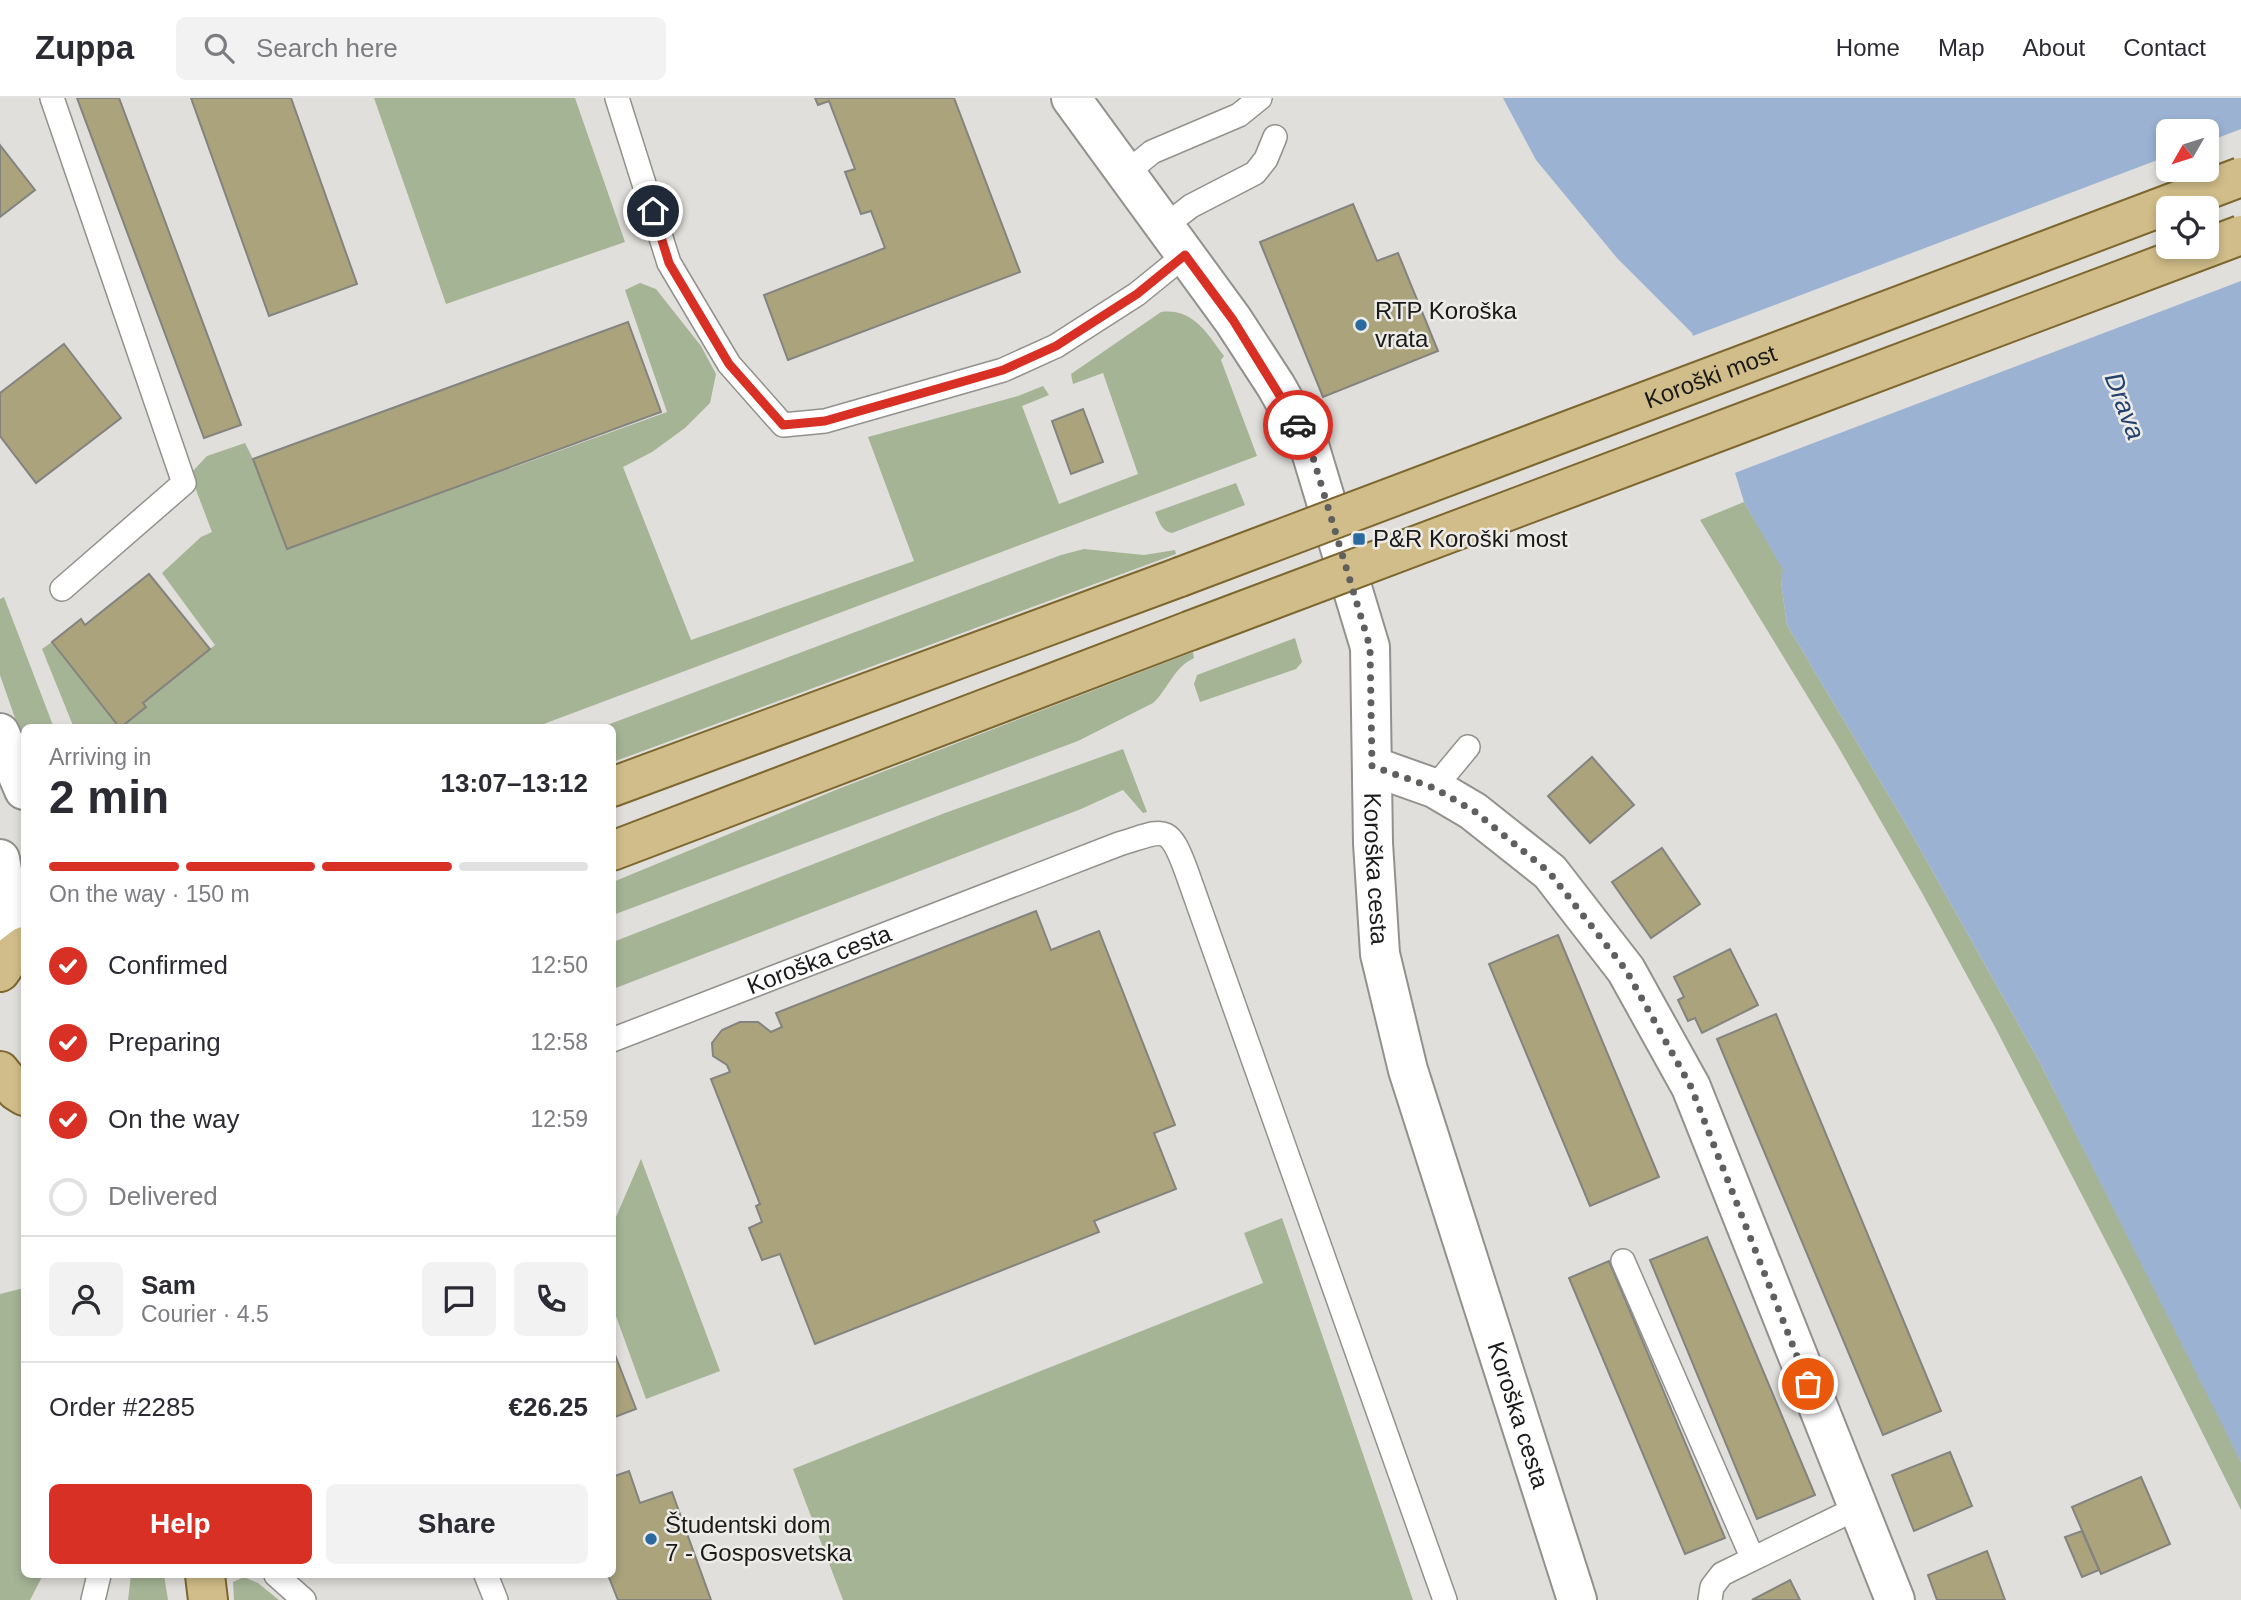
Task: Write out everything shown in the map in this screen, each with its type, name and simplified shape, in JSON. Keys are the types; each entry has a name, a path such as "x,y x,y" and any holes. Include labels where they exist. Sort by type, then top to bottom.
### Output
{"main road":[{"name":"Koroški most","path":"616,786 1180,577 2241,177"},
{"path":"616,849 2241,234"},
{"path":"205,1578 208,1600"}],"street":[{"name":"Koroška cesta","path":"1071,98 1233,320 1309,444 1370,647 1373,843 1380,954 1408,1070 1577,1600"},
{"path":"0,733 21,783"},
{"path":"1372,766 1434,788 1474,811 1549,872 1626,970 1691,1087 1895,1600"},
{"path":"0,859 9,911 12,958"}],"lane":[{"path":"52,98 184,483 62,589"},
{"path":"617,98 669,263 729,364 783,425 825,421 1003,370 1056,346 1137,294 1175,240 1191,206 1255,173 1266,159 1275,137"},
{"path":"1125,174 1152,152 1239,115 1261,98"},
{"path":"1434,788 1468,747"},
{"name":"Koroška cesta","path":"616,1038 1119,844 1160,832 1169,835 1182,859 1445,1600"},
{"path":"1623,1261 1752,1558"},
{"path":"1710,1600 1712,1587 1722,1574 1857,1508"},
{"path":"93,1600 98,1578"},
{"path":"279,1578 304,1600"},
{"path":"487,1578 496,1600"}],"green space":[{"path":"374,98 575,98 625,242 446,304"},
{"path":"640,283 656,289 701,346 716,374 710,403 685,428 652,452 623,467 691,640 914,561 868,437 1018,396 1043,386 1049,395 1022,406 1059,504 1138,474 1103,373 1073,384 1071,374 1161,312 1182,314 1191,318 1224,356 1221,360 1257,456 544,724 125,724 146,707 143,703 215,645 162,573 201,537 212,532 190,474 207,456 245,443 287,549 667,412 625,290"},
{"path":"1236,483 1245,505 1172,533 1165,530 1159,522 1155,512"},
{"path":"1744,502 1784,570 1781,582 1787,625 1910,831 2038,1059 2222,1422 2241,1462 2241,1510 2129,1286 1995,1027 1921,891 1836,743 1700,520"},
{"path":"1084,549 1144,555 1175,550 1176,554 616,761 616,724 610,724 1061,555"},
{"path":"4,597 52,724 21,724 21,735 0,675 0,599"},
{"path":"1295,638 1302,662 1296,669 1200,702 1194,684 1197,675"},
{"path":"52,642 117,724 72,724 42,649"},
{"path":"1193,652 1194,658 1181,667 1153,703 1078,741 616,914 616,881 838,789"},
{"path":"1123,749 1147,812 1143,813 1123,790 1081,809 616,988 616,941 945,813"},
{"path":"641,1159 720,1371 646,1399 616,1316 616,1217"},
{"path":"1282,1218 1413,1600 843,1600 793,1469 1263,1283 1244,1233"},
{"path":"21,1289 21,1578 41,1578 30,1600 0,1600 0,1294"},
{"path":"131,1578 164,1578 168,1600 128,1600"},
{"path":"246,1578 258,1583 279,1600 234,1600 233,1582"}],"water":[{"name":"Drava","path":"1503,98 2241,98 2241,1462 2038,1059 1910,831 1787,625 1781,582 1783,570 1744,502 1692,333 1617,258 1536,160"}],"pier":[{"path":"2241,129 2241,281 1732,474 1690,337 2156,161 2156,182 2219,182 2219,137"}],"building":[{"path":"77,98 119,98 241,425 204,438"},
{"path":"191,98 291,98 357,284 269,316"},
{"path":"815,98 954,98 1020,272 788,360 764,295 885,248 871,211 861,214 845,172 855,169 829,101 818,105"},
{"path":"0,145 35,190 0,217"},
{"name":"RTP Koroška vrata","path":"1353,204 1377,261 1398,253 1438,351 1323,397 1260,242"},
{"path":"628,322 661,412 287,549 253,459"},
{"path":"64,344 121,418 36,483 0,436 0,393"},
{"path":"1083,409 1103,462 1071,474 1052,421"},
{"path":"149,574 210,649 143,703 146,707 125,724 117,724 52,642 81,619 85,625"},
{"path":"1592,757 1634,805 1590,843 1548,796"},
{"path":"1662,848 1700,904 1651,938 1612,882"},
{"path":"1036,911 1051,950 1099,931 1175,1125 1154,1133 1176,1189 1094,1221 1099,1232 815,1344 780,1254 762,1260 749,1228 762,1222 756,1206 760,1204 711,1079 730,1072 727,1065 713,1056 712,1043 722,1030 740,1022 758,1022 771,1032 782,1027 776,1013"},
{"path":"1558,935 1659,1177 1590,1206 1489,964"},
{"path":"1730,949 1758,1005 1702,1033 1695,1018 1688,1021 1678,1000 1684,997 1674,977"},
{"path":"1776,1014 1941,1411 1883,1435 1717,1039"},
{"path":"1707,1237 1815,1495 1757,1519 1650,1260"},
{"path":"1609,1261 1725,1538 1685,1554 1569,1278"},
{"path":"616,1357 636,1409 616,1416"},
{"path":"1950,1452 1972,1506 1914,1531 1892,1475"},
{"name":"Študentski dom 7 - Gosposvetska","path":"629,1471 640,1503 672,1492 711,1600 618,1600 609,1578 616,1578 616,1476"},
{"path":"2141,1477 2170,1544 2101,1574 2072,1507"},
{"path":"2082,1531 2099,1570 2082,1577 2065,1537"},
{"path":"1987,1551 2005,1600 1937,1600 1928,1575"},
{"path":"1790,1580 1800,1600 1752,1600"}],"way so far":[{"path":"1298,425 1309,444 1370,647 1372,766 1434,788 1474,811 1549,872 1626,970 1691,1087 1808,1384"}],"place":[{"name":"RTP Koroška vrata","path":"1361,325"},
{"name":"P&R Koroški most","path":"1359,539"},
{"name":"Študentski dom 7 - Gosposvetska","path":"651,1539"}],"route":[{"path":"653,211 669,263 729,364 783,425 825,421 1003,370 1056,346 1137,294 1185,255 1233,320 1298,425"}]}
